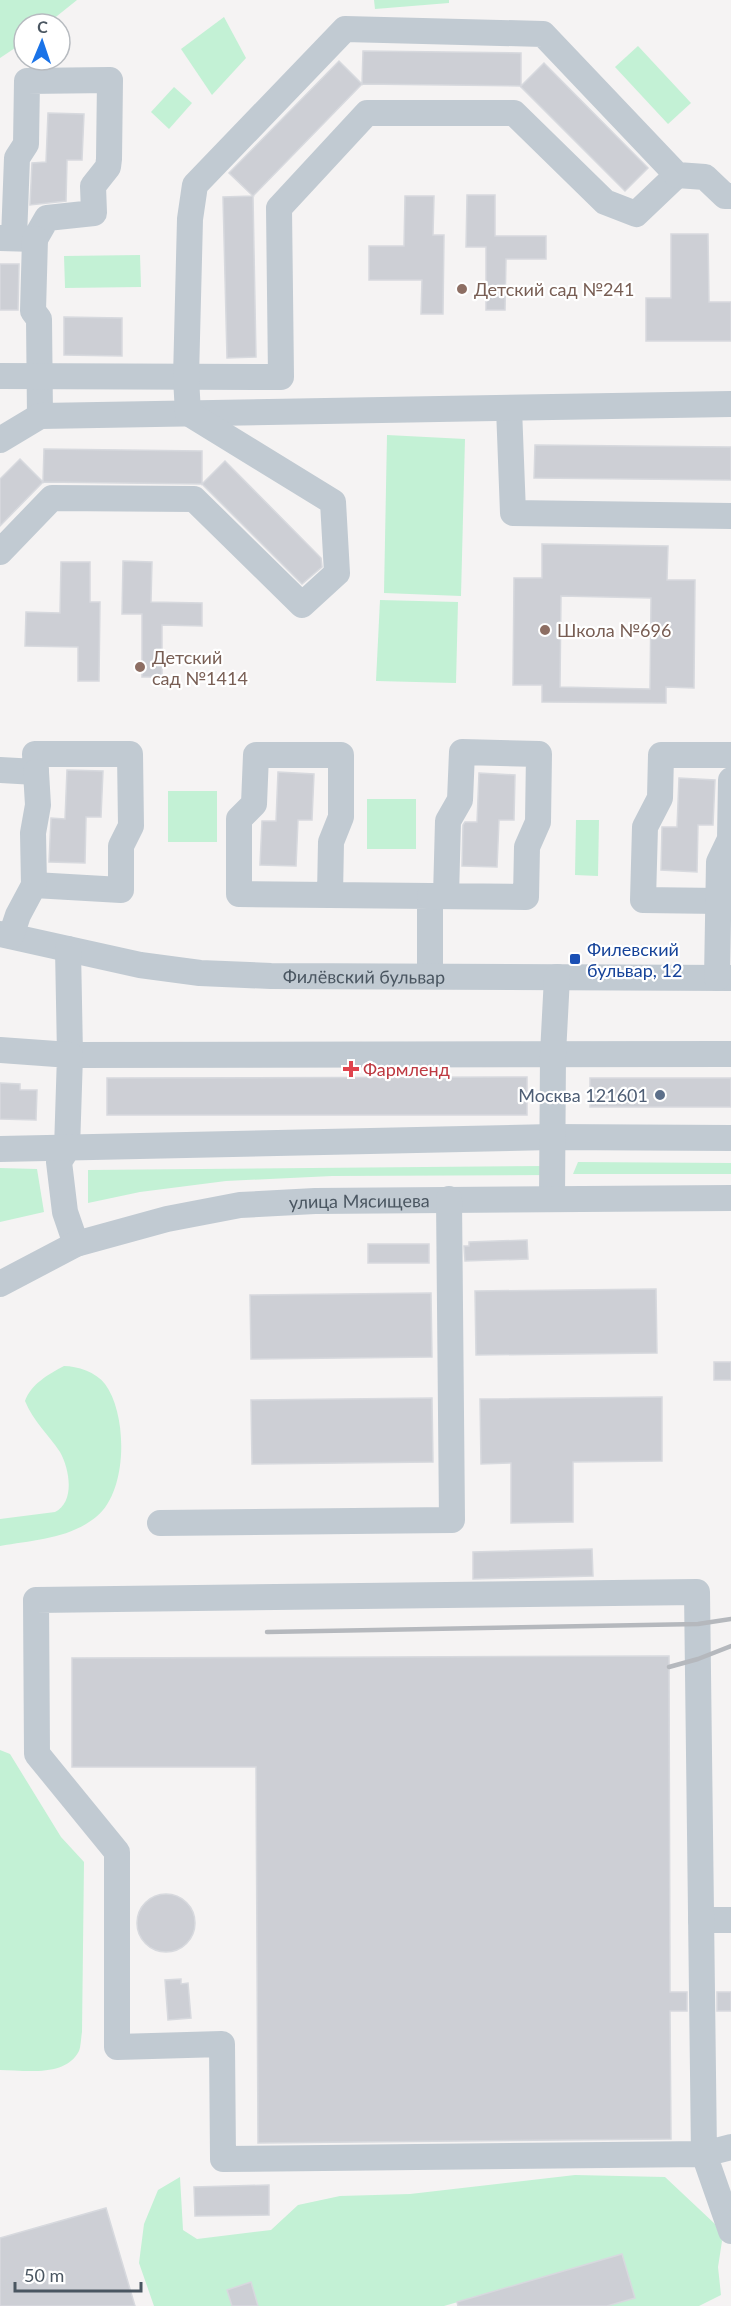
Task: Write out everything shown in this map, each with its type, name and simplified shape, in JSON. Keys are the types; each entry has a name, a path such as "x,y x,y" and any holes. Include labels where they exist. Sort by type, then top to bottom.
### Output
{"street":[{"path":"188,413 186,378 190,219 195,185 345,28 543,34 677,175 705,177 725,196 731,196"},
{"path":"16,238 46,218 94,213 93,186 108,167 109,159 110,80 27,81 26,144 17,158 16,238 33,310 39,319 40,416"},
{"path":"0,376 281,377 279,208 367,114 514,113 605,202 636,214 677,175"},
{"path":"0,440 40,416 731,404"},
{"path":"509,408 513,513 731,516"},
{"path":"0,552 52,498 194,499 302,605 337,573 333,502 188,413"},
{"path":"330,895 331,842 341,817 341,756 256,754 254,804 239,819 238,894 330,895 438,896 526,897 527,847 538,822 539,754 462,752 460,801 448,821 438,896 430,976"},
{"path":"6,935 34,885 33,833 38,805 35,754 130,754 131,826 121,846 121,890 34,885"},
{"path":"719,901 643,900 645,827 660,798 662,754 731,755"},
{"path":"0,770 36,772"},
{"path":"724,978 719,901 720,862 730,840 731,780"},
{"name":"Филёвский бульвар","path":"6,935 140,965 200,973 724,978"},
{"path":"69,949 70,1055 67,1149 59,1162 65,1212 76,1244"},
{"path":"552,1198 553,1053 557,977"},
{"path":"0,1050 70,1055 731,1054"},
{"path":"0,1149 552,1137 731,1138"},
{"name":"улица Мясищева","path":"0,1284 76,1244 167,1219 240,1205 315,1201 449,1199 731,1198"},
{"path":"160,1523 452,1520 449,1199"},
{"path":"731,2147 704,2154 224,2159 222,2044 117,2047 117,1852 37,1754 36,1600 697,1592 704,2154 731,2231"},
{"path":"701,1920 731,1920"}],"green space":[{"path":"0,0 77,0 62,12 12,12 12,50 0,58"},
{"path":"374,0 449,0 449,3 375,9"},
{"path":"224,17 246,58 212,95 181,49"},
{"path":"638,46 691,103 668,124 615,67"},
{"path":"174,87 192,103 169,129 151,112"},
{"path":"140,255 141,287 65,288 64,256"},
{"path":"387,435 465,439 461,596 384,593"},
{"path":"380,600 458,602 456,683 376,681"},
{"path":"168,791 217,791 217,842 168,842"},
{"path":"367,799 416,799 416,849 367,849"},
{"path":"576,820 599,820 598,876 575,875"},
{"path":"578,1162 731,1163 731,1174 573,1174"},
{"path":"544,1166 549,1175 332,1176 226,1181 140,1192 88,1203 88,1170"},
{"path":"0,1168 37,1169 44,1212 0,1222"},
{"path":"64,1366 75,1367 97,1376 113,1398 121,1433 119,1472 114,1490 107,1505 96,1517 74,1530 50,1538 0,1546 0,1519 55,1512 66,1501 69,1485 63,1459 32,1415 25,1401 36,1385"},
{"path":"0,1750 10,1754 61,1837 84,1862 80,2047 73,2060 54,2069 43,2071 0,2070"},
{"path":"575,2175 665,2177 715,2224 722,2241 718,2267 721,2295 699,2306 607,2306 634,2298 622,2255 444,2306 258,2306 251,2282 227,2290 232,2306 154,2306 139,2263 144,2224 158,2190 180,2177 183,2230 197,2239 271,2230 298,2205 340,2196 410,2194"}],"building":[{"path":"363,51 521,53 521,86 544,63 648,168 625,191 520,86 362,84"},
{"path":"339,61 362,84 253,196 229,173"},
{"path":"48,113 84,114 82,160 67,160 66,201 30,205 32,163 46,162"},
{"path":"467,195 495,195 495,236 546,236 546,259 506,259 505,310 486,310 486,247 466,247"},
{"path":"253,196 256,357 227,358 223,197"},
{"path":"405,196 434,196 433,235 444,235 443,314 421,314 422,280 369,280 369,246 404,246"},
{"path":"671,234 708,234 709,302 731,302 731,341 646,341 646,298 671,298"},
{"path":"0,264 19,264 18,310 0,310"},
{"path":"64,317 122,318 122,356 64,355"},
{"path":"535,445 731,447 731,480 534,478"},
{"path":"44,449 202,451 202,484 43,482"},
{"path":"20,459 43,482 0,526 0,479"},
{"path":"225,461 321,558 322,567 302,584 202,484"},
{"path":"542,544 668,546 667,580 695,580 694,688 666,687 666,703 542,702 542,685 513,685 514,578 542,578","holes":["561,596 651,598 650,689 560,687"]},
{"path":"123,561 152,562 151,602 202,603 202,626 162,625 162,677 142,677 142,614 122,614"},
{"path":"61,562 90,562 90,602 100,602 99,681 78,681 78,647 25,646 26,612 60,613"},
{"path":"67,770 103,771 101,817 86,817 85,863 49,862 51,818 65,819"},
{"path":"278,772 314,774 312,820 298,820 296,866 260,865 262,821 276,821"},
{"path":"479,773 515,775 514,820 499,820 497,867 462,866 463,825 465,822 477,822"},
{"path":"679,778 715,780 713,825 698,825 697,872 661,870 662,827 677,827"},
{"path":"527,1077 527,1115 107,1115 107,1078"},
{"path":"590,1078 731,1078 731,1107 590,1107"},
{"path":"0,1083 20,1084 20,1090 37,1090 36,1120 0,1119"},
{"path":"527,1240 528,1259 465,1261 464,1246 469,1246 469,1242"},
{"path":"368,1244 429,1244 429,1263 368,1263"},
{"path":"656,1289 657,1353 476,1355 475,1291"},
{"path":"431,1293 432,1357 251,1359 250,1295"},
{"path":"714,1362 731,1362 731,1380 714,1380"},
{"path":"662,1397 662,1461 573,1462 573,1522 511,1523 511,1463 481,1464 480,1399"},
{"path":"432,1398 433,1462 252,1464 251,1400"},
{"path":"592,1549 593,1576 473,1579 473,1552"},
{"path":"669,1656 670,1992 687,1992 687,2011 670,2011 671,2139 258,2143 256,1767 72,1767 72,1658"},
{"path":"166,1894 177,1896 190,1907 195,1923 193,1934 182,1947 166,1952 155,1950 142,1939 137,1923 139,1912 150,1899"},
{"path":"181,1979 181,1984 188,1983 191,2018 168,2020 165,1980"},
{"path":"717,1992 731,1992 731,2011 717,2011"},
{"path":"269,2185 269,2215 195,2216 194,2187"},
{"path":"106,2208 135,2306 0,2306 0,2238"},
{"path":"622,2254 635,2298 607,2306 458,2306 457,2302"},
{"path":"251,2282 258,2306 232,2306 227,2290"}],"railway":[{"path":"267,1632 698,1624 731,1619"},
{"path":"669,1667 731,1646"}],"place":[{"name":"Детский сад №241","path":"462,289"},
{"name":"Школа №696","path":"545,630"},
{"name":"Детский сад №1414","path":"140,667"},
{"name":"Филевский бульвар, 12","path":"575,959"},
{"name":"Фармленд","path":"351,1069"},
{"name":"Москва 121601","path":"660,1095"}]}
